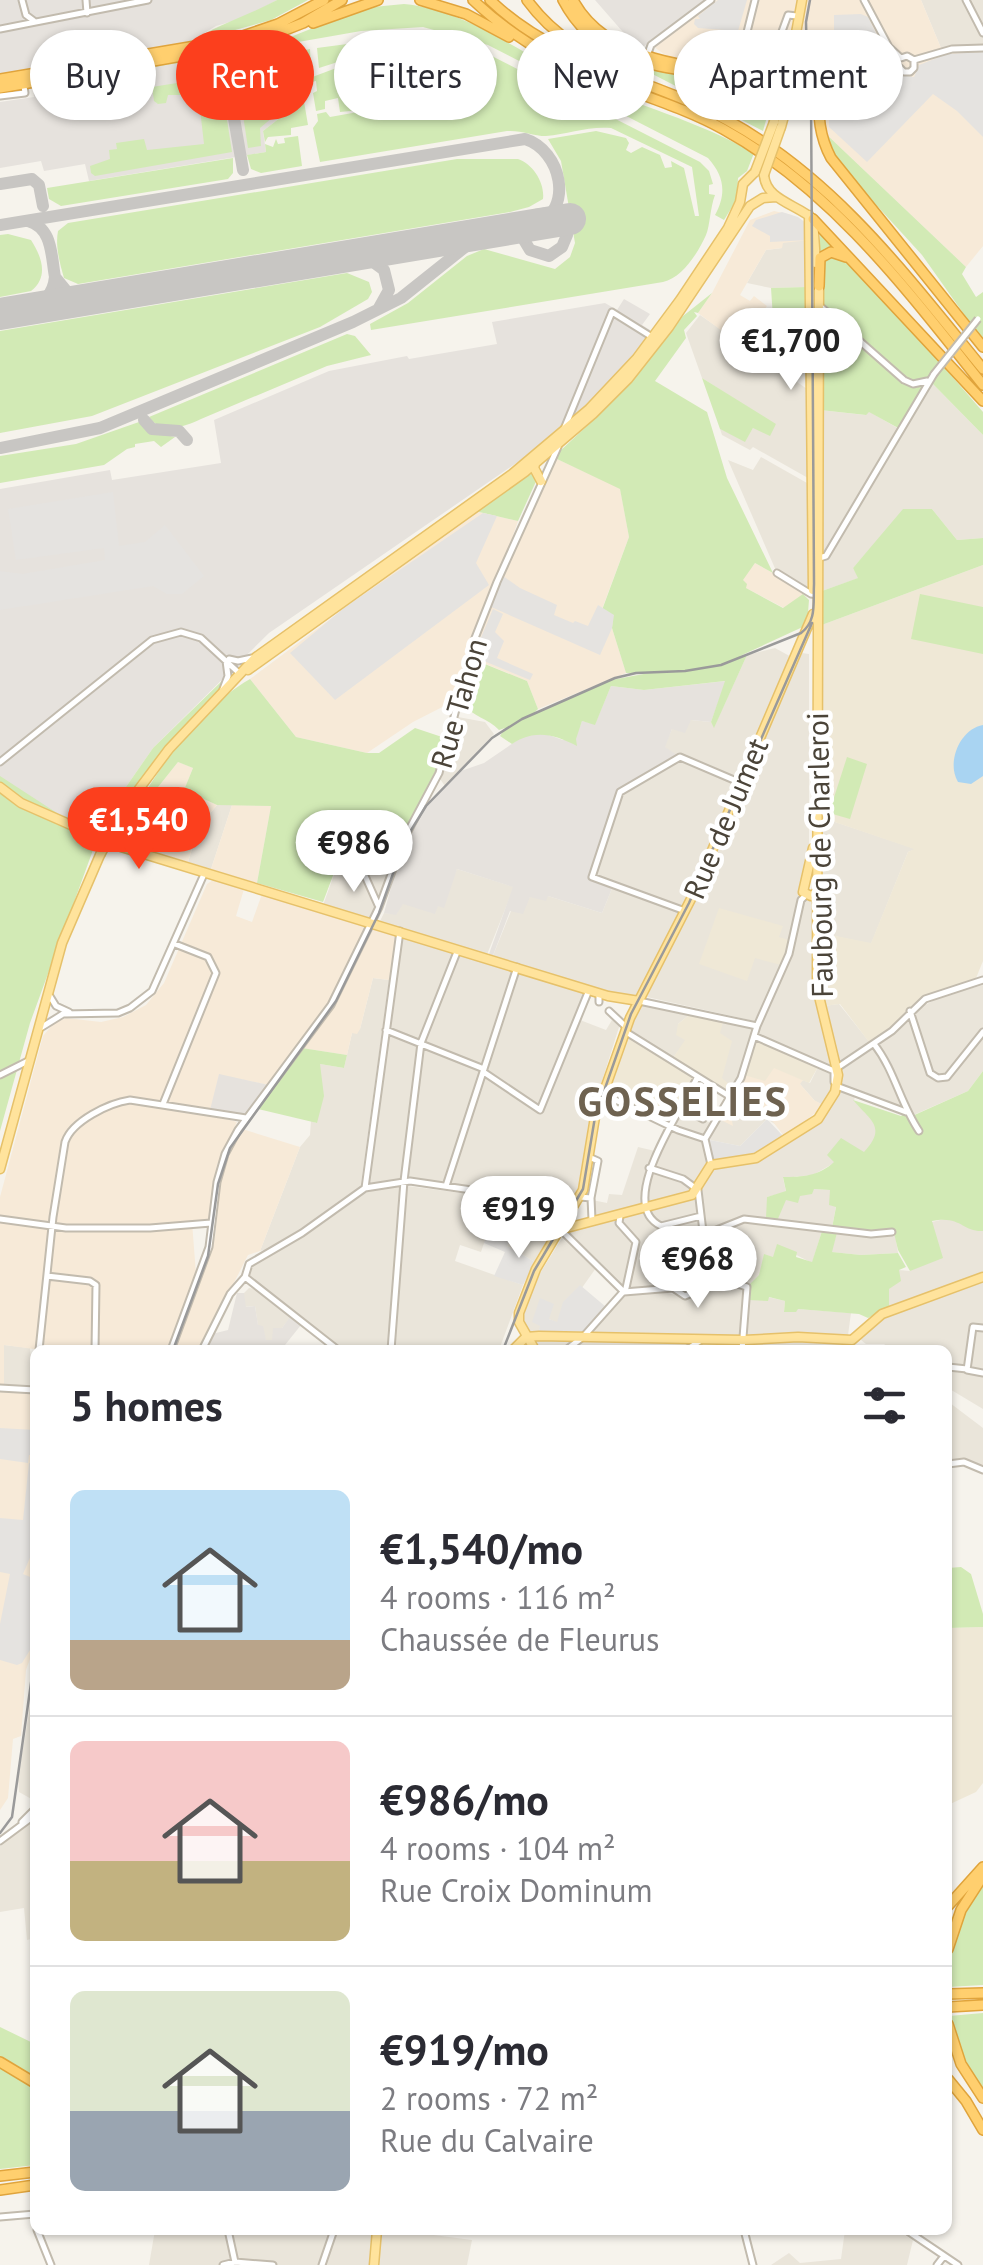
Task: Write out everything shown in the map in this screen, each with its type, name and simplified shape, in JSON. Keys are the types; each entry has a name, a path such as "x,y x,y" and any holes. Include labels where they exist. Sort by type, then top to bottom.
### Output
{"highway":[{"path":"278,24 315,0"},
{"path":"0,79 216,43 278,24 324,0"},
{"path":"285,30 342,0"},
{"path":"292,30 378,0"},
{"path":"420,0 466,14 517,41"},
{"path":"473,0 517,36"},
{"path":"490,0 528,30"},
{"path":"526,0 553,30"},
{"path":"564,0 586,30"},
{"path":"573,0 597,30"},
{"path":"0,88 24,88 176,60"},
{"path":"654,88 722,117 809,174 863,226 983,368"},
{"path":"654,100 719,126 782,165 856,233 983,386"},
{"path":"820,120 820,131 831,158 983,347"},
{"path":"811,217 983,400"},
{"path":"819,286 820,258 824,254 838,253 854,263"},
{"path":"952,1902 983,1867"},
{"path":"952,1938 961,1910 983,1876"},
{"path":"953,1994 983,1992"},
{"path":"952,2007 983,2006"},
{"path":"952,2036 961,2064 983,2098"},
{"path":"0,2062 30,2080"},
{"path":"952,2084 983,2130"},
{"path":"0,2176 30,2173"},
{"path":"0,2190 30,2186"}],"main road":[{"path":"795,30 802,0"},
{"path":"778,120 778,125"},
{"path":"760,200 760,179 780,120"},
{"path":"0,1169 62,943 112,833 169,749 256,657 537,461 653,338 728,228 743,184 760,179"},
{"path":"760,179 776,198 811,217"},
{"path":"742,194 748,201 776,198"},
{"path":"240,674 312,627 560,444 628,380 687,306 750,206 760,200"},
{"path":"811,217 820,306 815,559"},
{"path":"810,636 816,595 811,217"},
{"path":"687,306 692,282"},
{"path":"537,461 541,481"},
{"path":"810,636 816,595"},
{"name":"Faubourg de Charleroi","path":"810,636 815,682 811,878 803,892 812,896 817,988 836,1086"},
{"name":"Rue de Jumet","path":"526,1337 518,1318 534,1275 559,1230 585,1198 596,1158 594,1124 626,1029 685,911 810,636"},
{"path":"811,878 815,682"},
{"path":"0,787 21,803 98,839 594,994 638,1001"},
{"path":"559,1230 679,1200 698,1190 711,1164 756,1158 818,1119 836,1086"},
{"path":"517,1345 526,1337 539,1336 690,1345 704,1339 743,1345 798,1337 851,1344 875,1317 983,1277"},
{"path":"526,1337 532,1345"},
{"path":"374,2265 377,2235"}],"street":[{"path":"22,0 26,15 37,22"},
{"path":"86,0 87,13"},
{"path":"0,29 148,0"},
{"path":"654,43 711,0"},
{"path":"756,0 741,56 773,56 788,15 798,14"},
{"path":"864,0 880,30"},
{"path":"966,0 983,32"},
{"path":"903,57 914,60 952,49 983,48"},
{"path":"903,71 910,72 914,60"},
{"path":"0,96 24,88"},
{"path":"820,306 904,380 913,384 932,378"},
{"path":"561,434 612,312 653,338 652,350"},
{"path":"815,559 828,552 932,378 980,315"},
{"name":"Rue Tahon","path":"173,1345 209,1247 222,1161 246,1118 331,1005 379,907 404,839 439,773 476,638 520,524 560,444"},
{"path":"537,461 546,471"},
{"path":"777,573 816,595"},
{"path":"0,762 152,640 182,632 201,638 240,674"},
{"path":"226,658 238,661 256,657"},
{"path":"222,692 228,676 226,658"},
{"path":"685,911 592,877 620,792 680,757 740,783"},
{"path":"357,858 379,907"},
{"path":"36,1032 58,1016 105,1015 141,1001 159,980 205,872"},
{"path":"711,1164 705,1139 742,1078 754,1036 789,954 801,900 812,896"},
{"path":"365,1188 400,932"},
{"path":"163,1104 216,974 208,957 175,944"},
{"path":"392,1345 404,1181 421,1043 458,950"},
{"path":"446,1186 517,968"},
{"path":"754,1036 834,1070 874,1044 935,994 983,980"},
{"path":"47,992 56,1006 71,1014"},
{"path":"386,1030 484,1070 540,1110 594,994"},
{"path":"638,1001 758,1026"},
{"path":"910,1011 930,1073 938,1078 947,1078 983,1032"},
{"path":"609,1012 626,1029 729,1096"},
{"path":"874,1044 888,1063 906,1112 919,1131"},
{"path":"0,1075 28,1061"},
{"path":"696,1078 649,1168 645,1208 648,1218 661,1226 700,1216"},
{"path":"836,1086 906,1112"},
{"path":"604,1094 705,1139"},
{"path":"40,1345 52,1225 70,1130 120,1102 163,1104 246,1118"},
{"path":"682,1108 703,1119"},
{"path":"649,1168 683,1179 698,1190 704,1240 725,1280"},
{"path":"204,1345 230,1294 245,1276 248,1264 365,1188 404,1181 490,1194 557,1226 624,1288 673,1288 714,1259"},
{"path":"585,1198 592,1223"},
{"path":"572,1345 624,1288 636,1246 631,1234 619,1223 620,1216"},
{"path":"0,1219 66,1228 140,1229 212,1224"},
{"path":"704,1240 714,1231 744,1220 871,1234 892,1232"},
{"path":"47,1276 96,1285 95,1345"},
{"path":"245,1276 332,1345"},
{"path":"673,1288 684,1296 725,1280 748,1286 743,1345"},
{"path":"968,1370 973,1327 983,1328"},
{"path":"952,1368 983,1372"},
{"path":"0,1388 30,1390"},
{"path":"952,1464 964,1462 983,1470"},
{"path":"0,1840 30,1816"},
{"path":"0,2218 30,2215"},
{"path":"39,2235 51,2265"},
{"path":"229,2235 235,2264"},
{"path":"322,2265 332,2235"},
{"path":"745,2235 753,2265"},
{"path":"913,2235 957,2264"},
{"path":"937,2265 944,2256"},
{"path":"222,2265 273,2265"}],"shaded area":[{"path":"0,0 277,0 244,18 209,30 176,30 176,45 156,48 156,30 30,30 30,69 0,74"},
{"path":"595,0 705,0 654,39 654,30 621,30"},
{"path":"717,0 921,0 941,48 983,45 983,246 966,267 814,120 903,120 903,30 674,30 674,61 654,47 654,43"},
{"path":"718,0 747,0 738,30 698,28 694,24 695,19 700,19 698,16"},
{"path":"921,0 983,0 983,45 941,48"},
{"path":"861,14 868,17 874,30 834,30 834,15"},
{"path":"983,52 983,137 933,94 867,162 829,127 829,120 903,120 903,75 914,77 919,65 947,54"},
{"path":"176,63 176,120 277,120 263,131 266,152 89,181 85,164 44,171 41,161 0,168 0,102 30,98 30,120 156,120 156,66"},
{"path":"774,211 792,215 809,240 766,250 740,295 750,301 754,296 767,306 757,319 760,322 756,327 760,329 746,349 698,313 750,220"},
{"path":"782,212 806,223 809,240 770,242 770,236 752,226 756,220"},
{"path":"807,240 807,287 771,288 747,283 766,250 782,248 782,243"},
{"path":"624,299 650,314 642,325 650,330 606,386 541,446 269,633 153,748 94,833 22,798 0,781 0,489 110,470 112,480 221,463 214,420 329,371 497,344 492,322 605,303 617,310"},
{"path":"700,315 810,391 811,594 777,573 728,460 753,470 761,457 807,483 808,478 753,447 750,450 722,435 720,429 745,441 753,428 776,425 702,378 686,333"},
{"path":"930,381 983,435 983,538 957,540 932,509 868,551 853,568 859,578 822,591 822,559 818,559 820,410 865,415 868,411 901,430"},
{"path":"557,459 620,488 629,537 602,609 614,615 612,628 626,673 538,709 527,681 471,658 456,700 413,722 367,753 296,737 250,679 475,511 518,521 499,576"},
{"path":"113,492 119,546 145,542 165,525 204,576 182,594 167,594 153,586 0,610 0,571 22,574 105,560 104,548 16,560 8,509"},
{"path":"483,513 497,516 476,563 489,585 335,700 290,653 344,608"},
{"path":"755,563 807,592 784,608 746,588 742,580"},
{"path":"983,565 983,961 974,983 944,989 915,1003 875,1042 869,1042 840,1004 823,1006 816,932 871,943 908,852 914,849 817,816 819,626"},
{"path":"503,576 557,605 554,615 573,623 588,626 598,605 614,615 600,655 489,606"},
{"path":"493,609 503,614 495,632 504,641 497,658 533,674 530,680 474,654"},
{"path":"775,648 795,659 684,907 594,876 622,795 681,758 664,747 672,729 691,720 711,722 714,727 747,655"},
{"path":"802,653 809,654 809,844 789,940 770,996 754,1021 647,997"},
{"path":"726,681 711,722 691,720 685,733 672,729 665,747 680,757 618,796 589,873 591,879 613,886 602,913 548,896 546,901 530,897 523,914 510,911 492,958 489,954 513,887 457,869 444,908 438,906 435,914 403,904 396,915 384,913 404,840 425,807 458,772 484,763 522,737 543,733 563,740 575,739 582,721 595,724 611,686 644,690"},
{"path":"458,717 485,722 494,734 445,786 440,779"},
{"path":"178,762 193,768 184,790 217,805 199,827 188,862 124,843 143,806"},
{"path":"217,805 232,805 211,869 188,862 199,827"},
{"path":"232,805 271,806 257,883 211,869"},
{"path":"817,816 916,849 908,852 871,944 816,932 815,968 834,1069 834,1085 825,1106 799,1083 810,1083 818,1067 824,1069 754,1036 739,1081 729,1093 732,1086 721,1079 719,1033 723,1022 755,1029 755,1034 771,1005 794,947 801,900 808,898 815,903"},
{"path":"348,836 394,852 370,926 322,908"},
{"path":"457,869 514,887 486,957 592,995 580,1020 606,1030 612,1020 620,1024 588,1125 580,1190 559,1228 567,1231 614,1219 592,1223 592,1200 607,1203 609,1194 622,1195 638,1147 655,1151 652,1161 682,1108 712,1124 705,1141 712,1165 757,1159 823,1117 838,1088 855,1096 854,1101 876,1123 919,1133 834,1163 813,1175 783,1178 786,1192 767,1197 786,1200 813,1189 831,1190 836,1206 832,1228 764,1223 822,1231 812,1263 777,1245 768,1297 785,1301 784,1311 851,1313 847,1345 534,1345 532,1339 578,1338 575,1341 624,1294 668,1293 685,1298 683,1280 669,1290 630,1290 552,1223 482,1192 404,1181 392,1345 332,1345 248,1278 249,1264 270,1249 260,1251 300,1147 310,1135 311,1121 316,1123 320,1064 344,1068 352,1033 360,1029 373,978 389,980 360,1191 365,1188 400,932 378,925 384,913 396,914 403,903 434,913"},
{"path":"213,880 244,889 236,916 252,922 262,894 366,924 331,998 269,1085 219,1075 210,1114 237,1122 217,1165 210,1219 192,1222 196,1274 169,1345 30,1345 30,1349 4,1345 4,1385 0,1388 0,1197 43,1036 53,1024 66,1018 101,1022 123,1017 146,1005 164,983 207,884"},
{"path":"613,886 682,913 637,998 606,993 492,958 511,911 530,897 548,896 602,913"},
{"path":"719,908 783,926 779,937 789,940 781,965 755,958 747,981 699,964"},
{"path":"371,928 398,934 389,980 373,978 360,1029 357,1034 352,1033 347,1055 302,1048 342,987"},
{"path":"983,985 983,1071 968,1091 909,1117 839,1086 823,1006 839,1004 871,1044 940,997"},
{"path":"638,1003 689,1015 678,1024 686,1040 673,1058 626,1031"},
{"path":"689,1015 723,1022 720,1033 732,1041 722,1078 732,1087 729,1093 673,1058 685,1040 676,1035 678,1024"},
{"path":"627,1035 697,1078 671,1125 607,1094"},
{"path":"755,1037 818,1067 809,1083 774,1068 765,1081 744,1075"},
{"path":"774,1067 803,1080 800,1084 825,1106 784,1136 762,1108 745,1101 731,1116 733,1126 719,1119 744,1075 765,1078"},
{"path":"219,1074 269,1085 245,1117 210,1110"},
{"path":"744,1101 762,1108 778,1126 767,1119 740,1146 710,1140 719,1119 731,1116"},
{"path":"821,1112 762,1153 713,1163 710,1140 740,1146 767,1119 783,1136"},
{"path":"239,1128 300,1147 260,1251 248,1255 203,1345 177,1345 215,1237 222,1164"},
{"path":"407,1186 484,1196 554,1229 535,1262 507,1246 510,1239 484,1243 481,1252 460,1245 455,1261 523,1285 501,1345 394,1345"},
{"path":"948,1218 983,1231 983,1409 952,1390 952,1345 866,1344 861,1340 889,1311 889,1289 899,1270 910,1271 932,1222"},
{"path":"490,1230 510,1239 507,1246 535,1262 523,1285 494,1276 505,1252 484,1243"},
{"path":"837,1233 895,1233 898,1253 831,1252"},
{"path":"562,1238 596,1268 557,1323 549,1319 537,1323 541,1326 539,1331 530,1332 521,1319 537,1278"},
{"path":"580,1285 606,1307 584,1332 539,1331 540,1326 532,1322 540,1298 554,1304 549,1319 557,1322 563,1302"},
{"path":"249,1288 292,1315 273,1340 266,1340 258,1326 255,1306 244,1307 244,1293"},
{"path":"237,1293 244,1293 246,1307 255,1306 266,1340 272,1340 273,1328 282,1328 290,1317 301,1325 285,1345 205,1345 212,1334 228,1330"},
{"path":"4,1345 30,1348 30,1390 4,1388"},
{"path":"0,1390 30,1393 30,1659 21,1736 13,1739 8,1798 0,1810"},
{"path":"952,1405 983,1428 983,1468 952,1464"},
{"path":"0,1428 30,1430 28,1463 0,1459"},
{"path":"29,1463 30,1558 23,1574 30,1577 30,1650 17,1665 0,1660 0,1624 10,1574 0,1572 0,1518 23,1520"},
{"path":"983,1627 983,1783 976,1792 952,1803 952,1628"},
{"path":"30,1707 30,1798 19,1792"},
{"path":"30,1822 30,1939 27,1940 24,1908 0,1912 0,1846"},
{"path":"154,2235 434,2235 472,2240 467,2265 149,2265"},
{"path":"844,2235 904,2235 913,2240 907,2265 771,2265 789,2253 800,2263 841,2259"}],"green space":[{"path":"277,0 308,0 271,20 235,30 212,30"},
{"path":"404,4 428,8 483,30 334,30 334,36 314,39 314,30 308,30 363,8"},
{"path":"497,38 517,49 517,60 497,50"},
{"path":"334,46 334,63 319,68 317,48"},
{"path":"497,59 517,69 517,120 618,120 700,162 709,171 713,184 709,185 709,194 715,195 706,235 689,264 677,276 663,282 371,330 370,324 408,303 467,256 484,249 555,269 570,257 575,243 561,161 548,139 596,131 626,138 626,150 631,153 642,147 660,155 665,168 672,167 671,161 684,168 695,216 699,216 692,167 611,128 546,136 507,131 320,162 313,128 317,114 326,112 330,117 497,120"},
{"path":"654,68 674,71 674,85 654,75"},
{"path":"334,69 334,99 325,101 325,109 316,111 317,91 314,76"},
{"path":"176,83 176,95 168,95 166,103 158,104 156,86"},
{"path":"654,109 754,153 747,171 738,178 737,199 724,220 715,215 722,185 708,158 634,120 654,120"},
{"path":"201,120 227,120 232,152 95,176 91,173 90,166 110,159 109,150 117,149 116,143 144,139 147,150 204,144"},
{"path":"244,120 270,120 260,128 261,146 248,148"},
{"path":"277,120 307,120 308,125 291,128 291,135 268,137 265,142 263,131"},
{"path":"742,120 766,120 763,131"},
{"path":"825,133 966,267 962,274 976,297 983,292 983,341 922,255 826,150"},
{"path":"298,136 302,166 261,173 251,169 247,155 266,152 265,144 273,147 276,139 278,144 285,143 284,138"},
{"path":"233,158 233,173 228,179 61,206 49,199 47,188"},
{"path":"457,159 523,161 540,181 543,199 510,212 78,284 64,278 57,237 68,223"},
{"path":"820,228 941,359 928,378 913,384 820,306"},
{"path":"0,235 31,240 41,260 42,273 31,291 0,297"},
{"path":"347,273 369,282 372,292 368,299 320,327 92,416 0,433 0,331"},
{"path":"807,287 806,352 766,331 773,318 771,288"},
{"path":"712,293 698,313 694,312 697,316 684,330 686,338 655,381 707,412 727,478 773,573 755,563 743,580 746,588 783,608 803,594 809,600 807,625 740,656 747,655 714,728 711,722 725,681 644,690 611,686 595,725 582,721 577,746 544,735 528,736 512,744 500,736 505,728 499,730 463,704 475,660 527,681 538,709 534,713 611,680 649,673 626,673 612,628 613,615 602,610 629,537 620,489 557,459 559,452 602,412 683,316"},
{"path":"819,312 892,373 916,388 927,382 900,429 869,412 866,415 820,410"},
{"path":"347,334 355,336 371,355 327,366 182,426 160,426 149,417"},
{"path":"943,366 983,412 983,435 930,381"},
{"path":"702,378 776,424 770,436 753,428 745,442 720,429"},
{"path":"139,422 147,431 175,437 161,447 154,441 135,444 104,465 0,483 0,456 76,444"},
{"path":"531,474 538,477 518,521 475,511"},
{"path":"903,509 932,509 957,540 983,538 983,565 819,626 822,591 858,578 853,568"},
{"path":"920,594 983,607 983,654 911,639"},
{"path":"225,678 226,682 144,775 102,837 94,833 153,748"},
{"path":"250,679 296,737 367,753 379,753 415,728 445,738 441,760 394,852 348,836 323,902 257,883 271,806 217,805 184,790 193,768 178,762 143,806 124,843 117,840 174,750 209,710"},
{"path":"847,757 867,764 850,819 829,813"},
{"path":"0,776 97,839 30,1023 0,1131"},
{"path":"302,1048 347,1055 344,1068 320,1064 324,1096 317,1123 258,1109"},
{"path":"983,1071 983,1231 949,1220 932,1221 943,1258 910,1271 894,1233 832,1228 836,1207 829,1205 830,1190 814,1189 812,1194 800,1196 798,1203 786,1200 777,1221 766,1218 767,1197 786,1191 783,1177 810,1175 828,1167 834,1162 827,1155 841,1138 864,1152 871,1143 874,1124 853,1100 901,1116 906,1112 910,1117 968,1091"},
{"path":"822,1231 837,1233 832,1252 898,1253 906,1267 899,1270 901,1281 889,1289 889,1307 868,1318 798,1309 784,1312 785,1301 769,1297 768,1301 748,1300 747,1287 759,1275 764,1254 773,1257 777,1244 812,1262"},
{"path":"961,1567 971,1574 983,1627 952,1628 952,1568"},
{"path":"983,1881 983,1985 952,1987 952,1950"},
{"path":"983,2013 983,2091 965,2062 952,2016"},
{"path":"0,2027 30,2042 30,2079 0,2060"},
{"path":"0,2064 30,2083 30,2166 0,2169"}],"water":[{"path":"983,725 983,776 971,784 958,782 954,765 957,748 968,733"}],"taxiway":[{"path":"234,120 243,170"},
{"path":"0,225 525,139 547,155 558,180 555,207 535,225"},
{"path":"0,184 32,179 39,185 43,206"},
{"path":"0,448 100,428 353,322 401,298 480,235 513,230 530,250 549,256 562,247 567,235 561,220 549,213 535,215 518,227"},
{"path":"28,221 46,236 55,277"},
{"path":"342,257 365,256 384,270 389,290 379,308"},
{"path":"27,309 46,298 55,277 68,293 89,299"},
{"path":"144,420 152,429 179,431 187,440"}],"runway":[{"path":"0,314 570,219"}],"tram line":[{"path":"175,1345 208,1256 218,1184 230,1148 336,1001 379,913 405,840 426,806 492,738 522,719 615,678 721,665 801,633 810,623 814,584 811,94 806,22 810,0"},
{"path":"505,1345 534,1271 583,1189 595,1117 631,1014 689,903 812,623"},
{"path":"0,1833 12,1817 30,1690"}],"district":[{"name":"GOSSELIES","path":"683,1101"}]}
